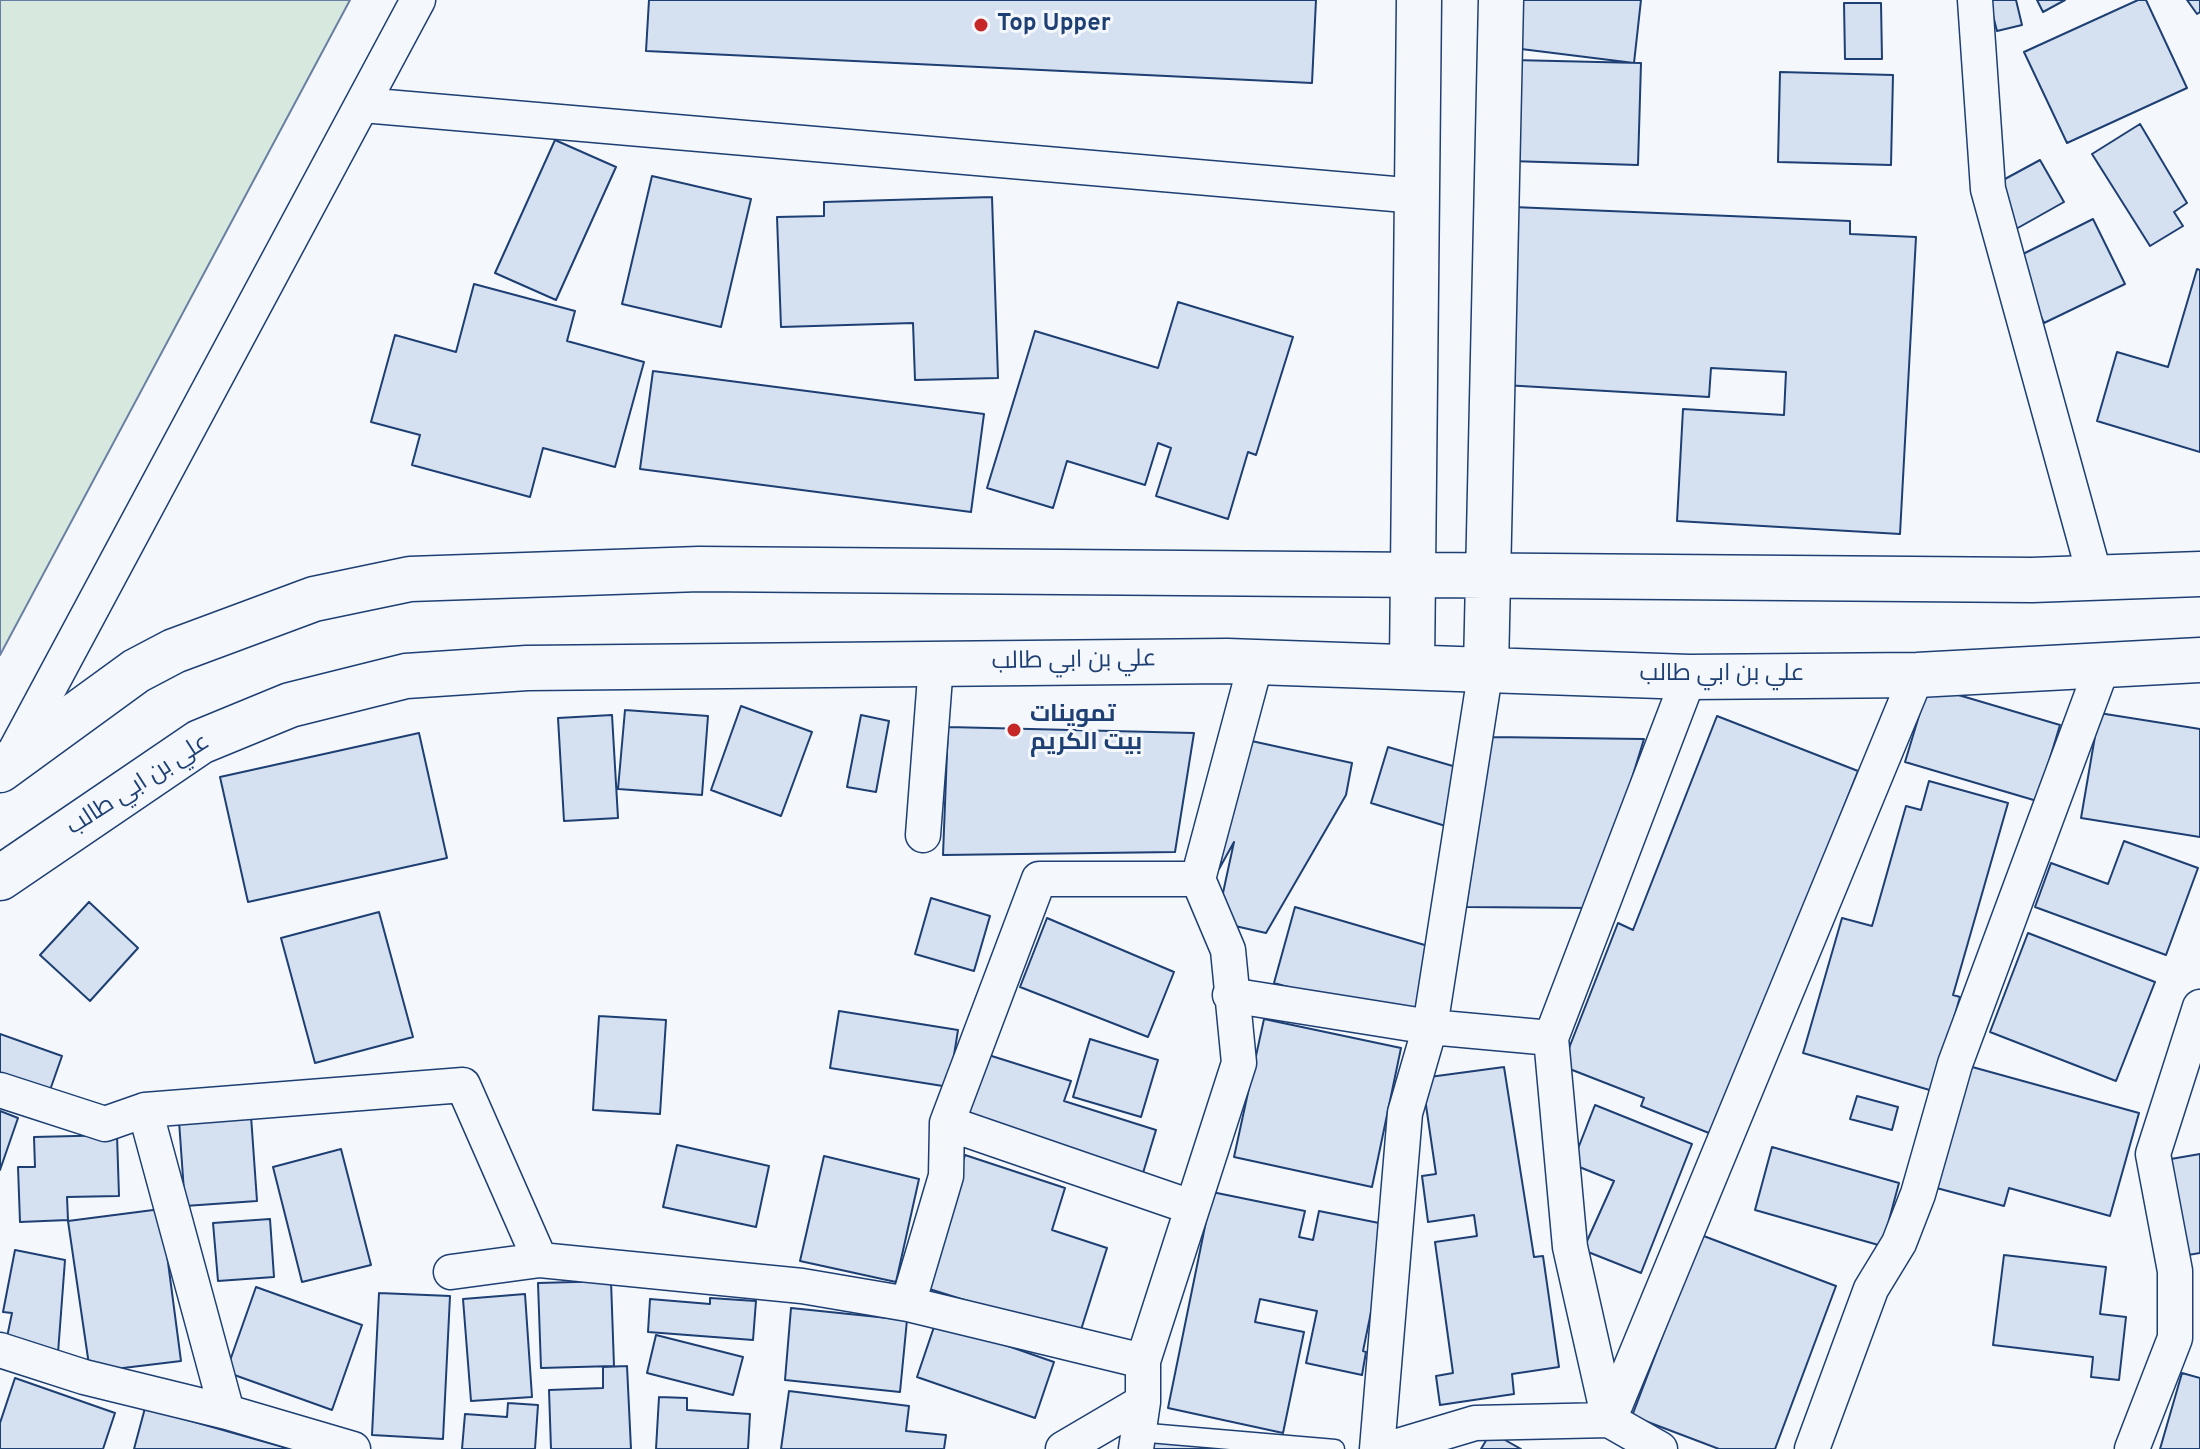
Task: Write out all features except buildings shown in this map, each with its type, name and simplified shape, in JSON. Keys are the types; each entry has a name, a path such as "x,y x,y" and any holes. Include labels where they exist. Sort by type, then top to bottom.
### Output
{"main road":[{"path":"1412,666 1419,0"},
{"path":"1486,668 1501,0"},
{"path":"3,769 136,671 174,651 314,599 410,579 699,569 2032,580 2200,574"},
{"name":"علي بن ابي طالب","path":"0,878 200,742 290,705 406,676 527,668 1256,662 1689,677 1917,675 2200,660"}],"street":[{"path":"3,769 418,0"},
{"path":"1975,0 1988,189 2095,577"},
{"path":"363,105 1417,196"},
{"path":"1063,1449 1138,1428 1143,1361 1239,1063 1228,950 1198,879 1256,662"},
{"path":"923,835 936,664"},
{"path":"1812,1449 1871,1289 1899,1243 1918,1194 1955,1064 2103,665"},
{"path":"1377,1449 1405,1113 1430,1027 1486,668"},
{"path":"1609,1420 1917,675"},
{"path":"1609,1420 1570,1247 1551,1038 1689,677"},
{"path":"908,1304 946,1176 947,1123 1039,879 1198,879"},
{"path":"1230,995 1430,1027 1551,1038"},
{"path":"2132,1449 2175,1338 2188,1269 2153,1154 2200,1007"},
{"path":"0,1090 105,1124 145,1110 463,1085 540,1260"},
{"path":"145,1110 227,1412"},
{"path":"947,1123 1191,1207"},
{"path":"451,1272 540,1260 802,1286 908,1304 1143,1361"},
{"path":"0,1350 84,1377 227,1412 350,1449"},
{"path":"1388,1449 1475,1423 1609,1420 1660,1449"}],"lane":[{"path":"1138,1428 1335,1449"}],"shaded area":[{"path":"0,0 350,0 0,655"}],"place":[{"name":"Top Upper","path":"981,25"},
{"name":"تموينات بيت الكريم","path":"1014,730"}]}
